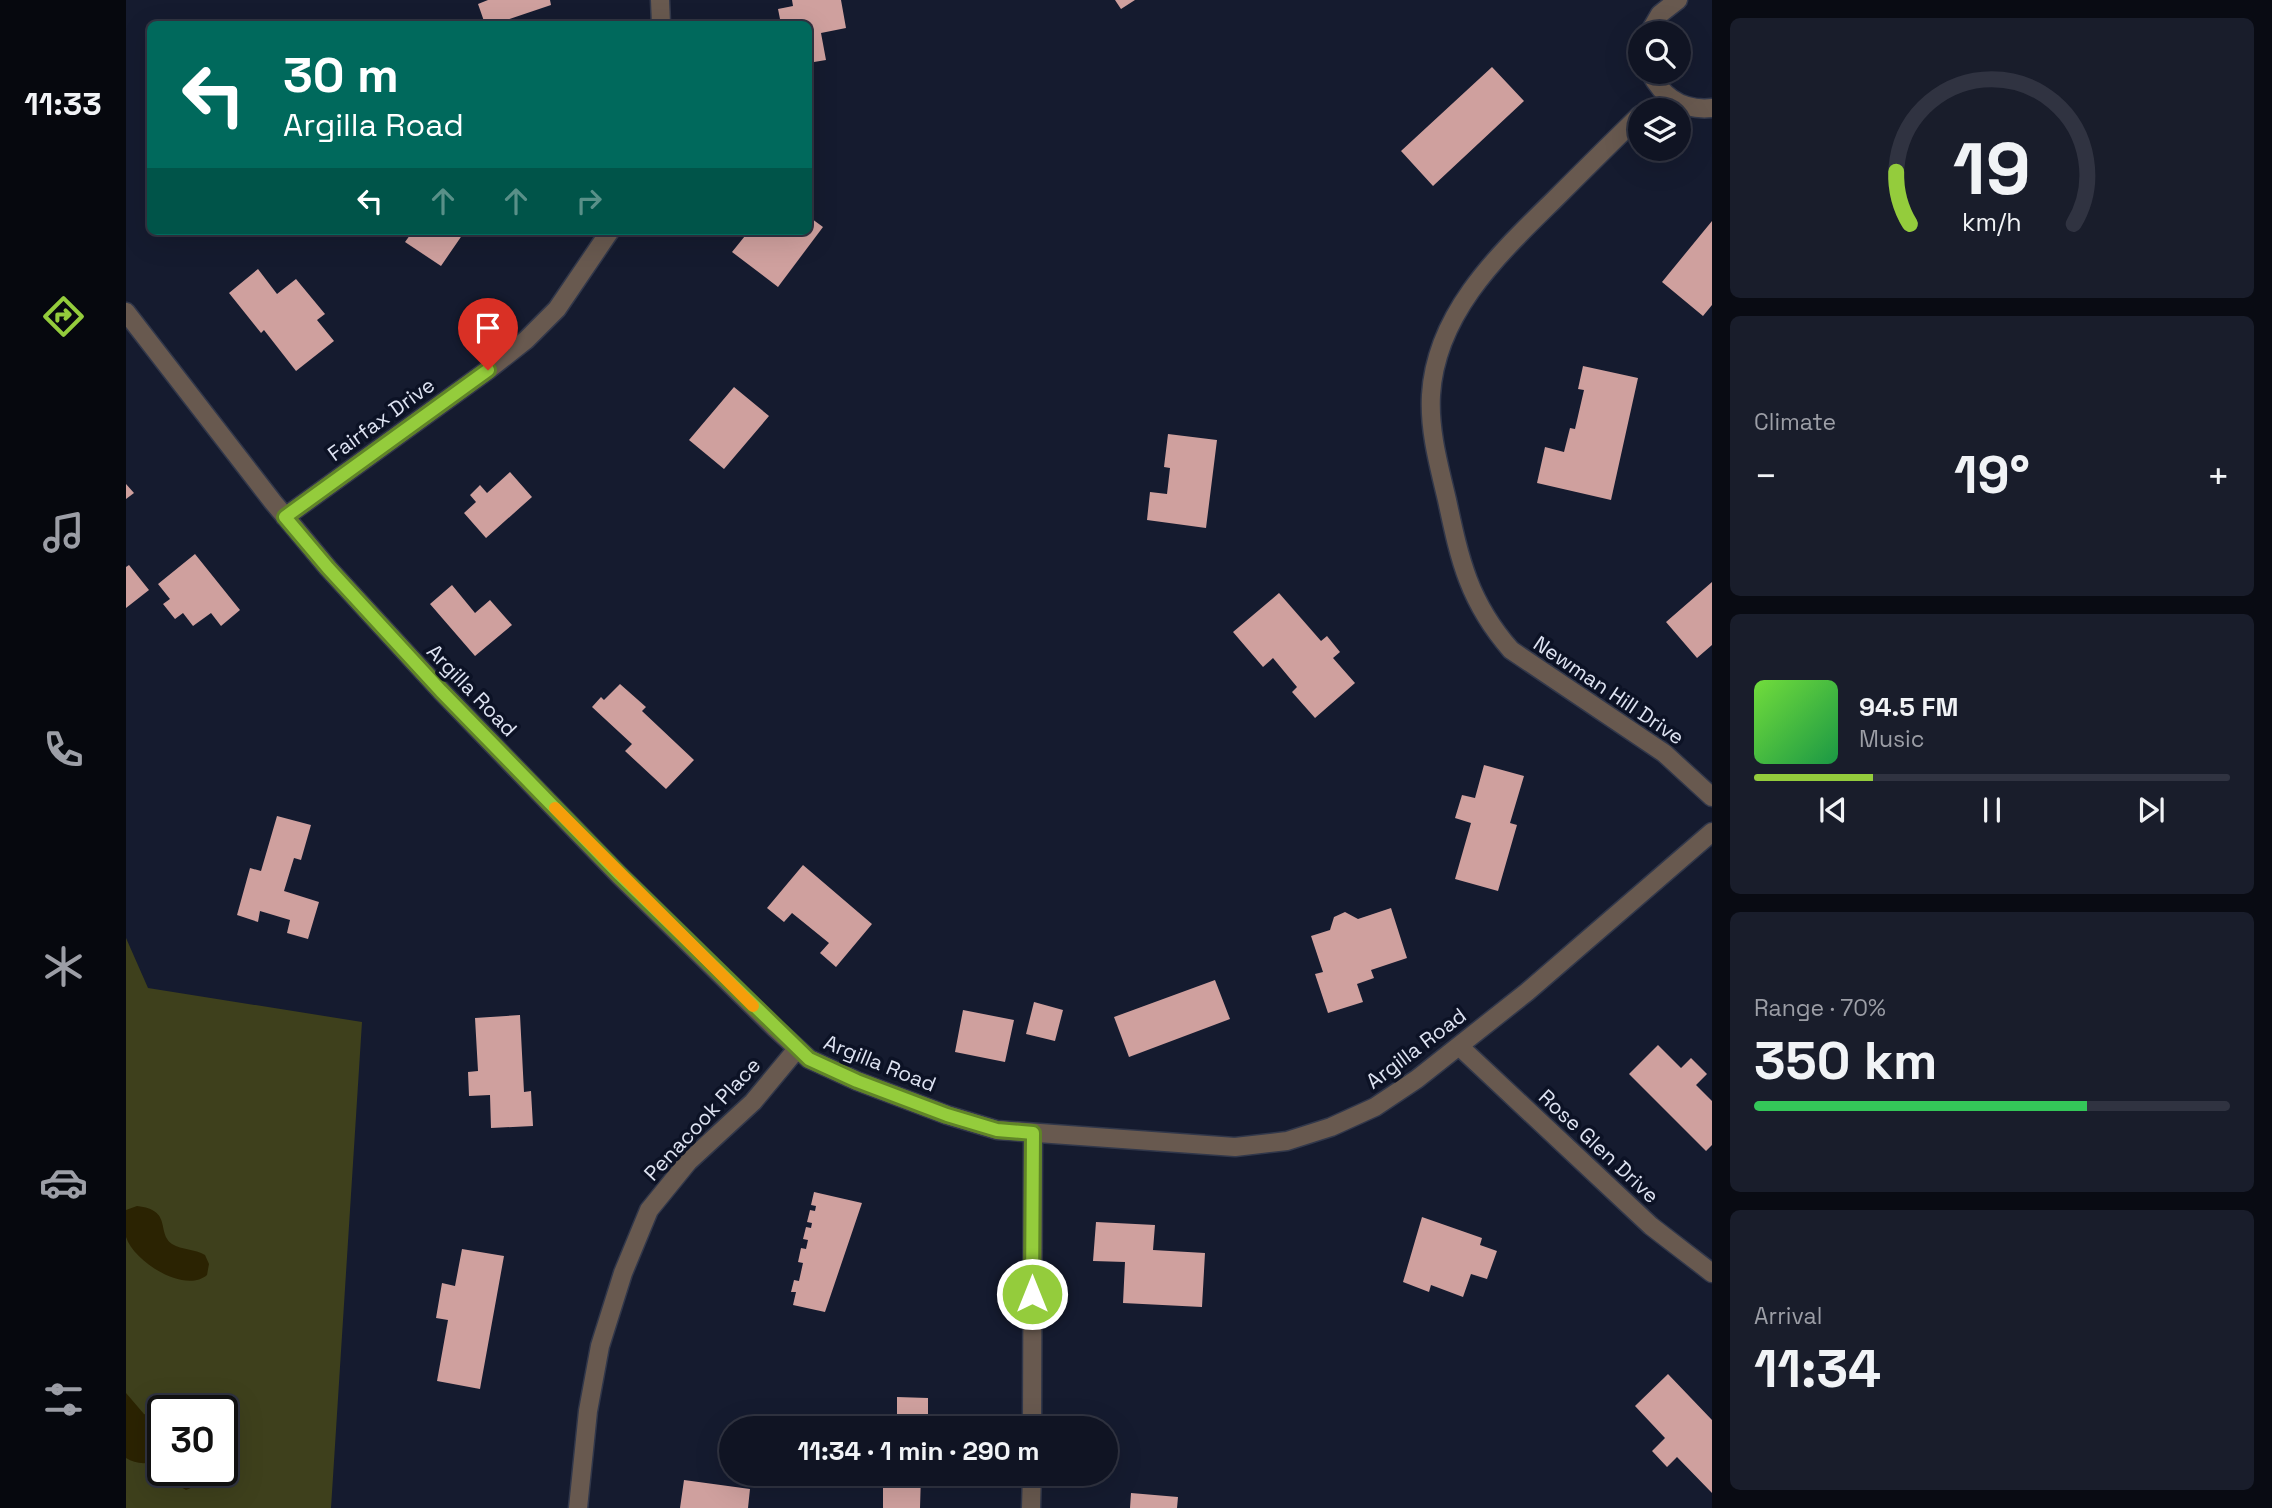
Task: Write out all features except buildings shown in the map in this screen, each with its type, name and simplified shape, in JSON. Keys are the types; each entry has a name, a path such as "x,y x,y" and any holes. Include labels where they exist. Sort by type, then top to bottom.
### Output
{"street":[{"path":"660,0 662,21"},
{"path":"1656,21 1660,14 1678,0"},
{"path":"1657,84 1662,92 1683,105 1712,108"},
{"path":"1656,98 1662,92"},
{"name":"Newman Hill Drive","path":"1628,127 1511,243 1477,281 1458,309 1445,335 1436,365 1431,395 1432,422 1457,548 1477,603 1491,627 1511,650 1664,753 1712,797"},
{"name":"Fairfax Drive","path":"285,517 526,340 557,309 607,235"},
{"name":"Argilla Road","path":"126,312 285,517 328,568 441,691 611,866 797,1049 809,1059 857,1081 947,1115 997,1130 1235,1147 1287,1141 1331,1127 1375,1107 1417,1079 1527,992 1712,832"},
{"name":"Rose Glen Drive","path":"1459,1046 1651,1226 1712,1273"},
{"name":"Penacook Place","path":"578,1508 588,1410 600,1346 622,1273 649,1210 688,1162 753,1102 797,1049"},
{"path":"1032,1416 1033,1133"},
{"path":"1031,1508 1032,1486"}],"green space":[{"path":"126,938 148,988 362,1022 331,1508 126,1508"}],"sand":[{"path":"137,1206 148,1208 160,1217 167,1239 172,1244 205,1255 209,1264 207,1275 198,1280 174,1278 149,1265 139,1256 126,1237 126,1210"},
{"path":"126,1393 147,1415 147,1463 126,1458"},
{"path":"179,1486 194,1486 193,1487 186,1490"}],"slow traffic":[{"path":"555,808 753,1006"}],"route":[{"path":"488,370 285,517 441,691 620,875 809,1059 857,1081 947,1115 997,1130 1033,1133 1032,1294"}]}
